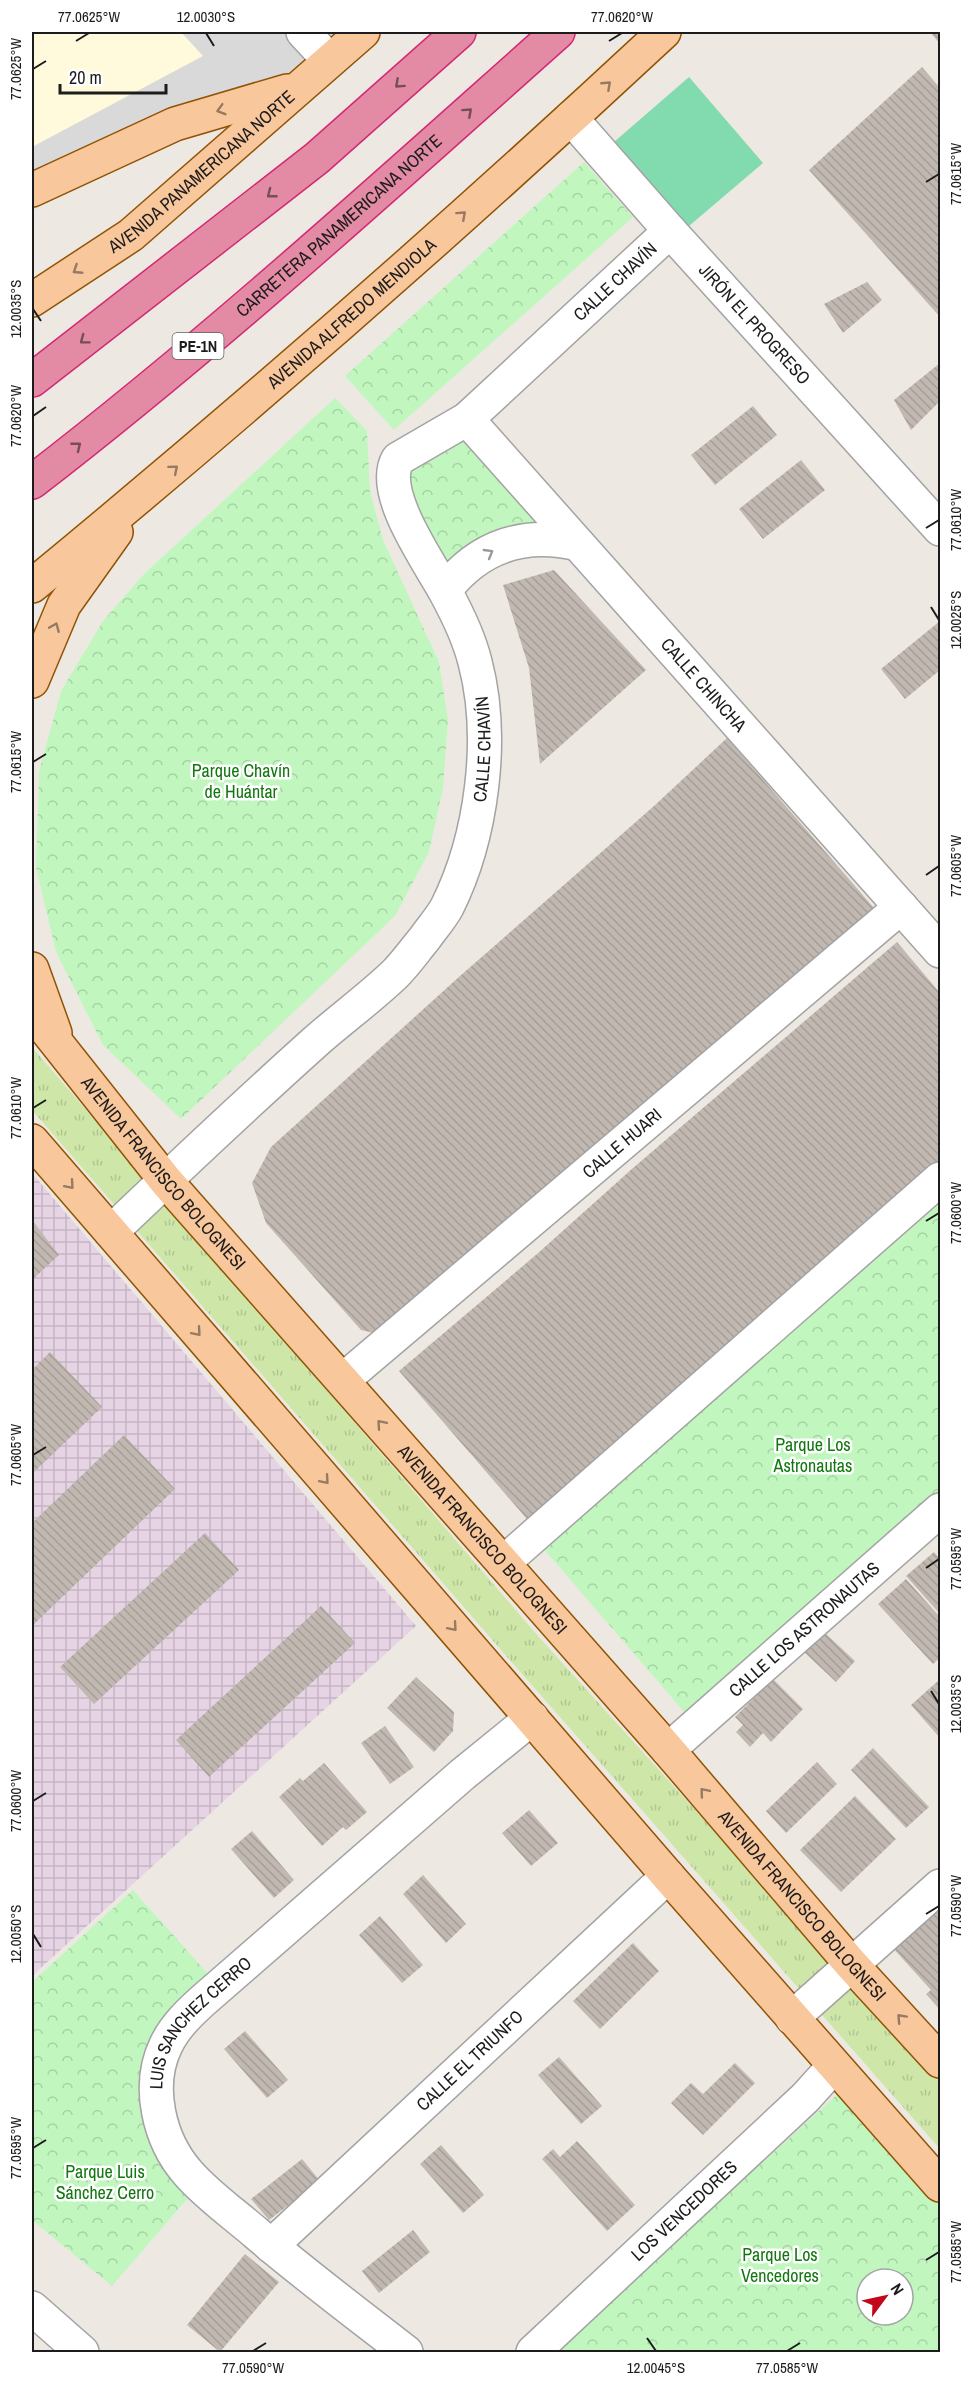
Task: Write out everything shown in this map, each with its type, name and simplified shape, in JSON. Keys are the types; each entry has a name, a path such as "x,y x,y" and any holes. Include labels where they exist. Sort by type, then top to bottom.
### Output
{"highway":[{"path":"32,380 317,158 459,32"},
{"name":"CARRETERA PANAMERICANA NORTE","path":"32,482 177,364 362,207 558,32"}],"main road":[{"name":"AVENIDA PANAMERICANA NORTE","path":"32,300 131,235 363,32"},
{"name":"AVENIDA ALFREDO MENDIOLA","path":"32,586 232,420 572,118 664,32"},
{"path":"32,190 175,124 297,88"},
{"path":"32,681 64,605 146,492"},
{"path":"32,969 62,1051"},
{"name":"AVENIDA FRANCISCO BOLOGNESI","path":"32,1012 166,1181 668,1749 851,1965 940,2061"},
{"path":"32,1141 668,1876 940,2184"}],"street":[{"path":"303,32 329,60"},
{"name":"JIRÓN EL PROGRESO","path":"572,118 670,231 940,529"},
{"name":"CALLE CHAVÍN","path":"111,1233 315,1042 395,974 435,924 449,901 466,862 477,826 483,768 480,691 476,664 467,637 445,590 424,558 409,529 395,488 394,466 398,459 467,418 670,231"},
{"name":"CALLE CHINCHA","path":"467,418 940,951"},
{"path":"445,590 458,573 471,563 510,543 546,539 578,544"},
{"name":"CALLE HUARI","path":"343,1380 901,907"},
{"path":"503,1563 940,1179"},
{"name":"CALLE LOS ASTRONAUTAS","path":"668,1749 940,1510"},
{"name":"LUIS SANCHEZ CERRO","path":"406,2352 271,2246 188,2174 170,2146 156,2093 161,2057 167,2044 187,2016 207,1997 454,1782 532,1718"},
{"name":"CALLE EL TRIUNFO","path":"271,2246 668,1876"},
{"path":"792,2018 940,1886"},
{"name":"LOS VENCEDORES","path":"532,2352 805,2098 834,2066"},
{"path":"32,2308 82,2352"}],"shaded area":[{"path":"32,32 348,32 262,101 32,210"},
{"path":"32,32 181,32 203,56 32,147"},
{"path":"32,1173 416,1626 32,1976"}],"green space":[{"path":"689,77 763,163 689,226 614,142"},
{"path":"584,162 633,217 394,430 345,376"},
{"name":"Parque Chavín de Huántar","path":"335,398 367,431 370,491 383,540 439,662 448,720 443,788 429,852 395,916 181,1119 103,1045 56,952 36,868 39,772 61,691 103,621 144,574"},
{"path":"467,419 575,540 546,539 445,590 398,459"},
{"path":"32,1047 538,1636 940,2081 940,2149 508,1658 32,1110"},
{"name":"Parque Los Astronautas","path":"940,1184 940,1503 692,1721 536,1540"},
{"name":"Parque Luis Sánchez Cerro","path":"133,1890 219,1986 157,2075 200,2184 112,2286 32,2220 32,1982"},
{"name":"Parque Los Vencedores","path":"842,2090 940,2202 940,2352 555,2352"}],"building":[{"path":"930,32 940,32 940,44"},
{"path":"922,67 940,88 940,317 809,170"},
{"path":"867,282 882,300 843,333 824,304"},
{"path":"940,363 940,401 911,430 894,400"},
{"path":"753,406 777,435 715,485 691,455"},
{"path":"801,460 825,490 763,539 739,509"},
{"path":"554,570 646,670 540,764 529,668 503,585"},
{"path":"940,621 940,670 905,699 881,669"},
{"path":"727,738 874,908 374,1333 361,1330 266,1223 252,1183 271,1147 460,976 654,806"},
{"path":"897,942 940,993 940,1168 533,1526 399,1371"},
{"path":"32,1220 59,1255 32,1280"},
{"path":"50,1352 102,1407 32,1474 32,1370"},
{"path":"124,1435 175,1489 32,1626 32,1523"},
{"path":"205,1533 239,1570 94,1704 60,1667"},
{"path":"934,1552 940,1559 940,1614 906,1576"},
{"path":"906,1579 940,1617 940,1658 933,1664 878,1604"},
{"path":"321,1606 355,1643 209,1777 176,1740"},
{"path":"823,1631 855,1661 836,1682 804,1652"},
{"path":"416,1677 454,1712 453,1731 434,1752 387,1708"},
{"path":"773,1679 803,1709 771,1742 763,1733 750,1747 736,1732 743,1725 735,1717"},
{"path":"939,1680 940,1682 940,1738 911,1705"},
{"path":"385,1726 414,1767 390,1784 361,1743"},
{"path":"873,1748 929,1807 906,1828 851,1770"},
{"path":"817,1762 837,1784 786,1833 766,1811"},
{"path":"324,1763 367,1812 346,1830 343,1827 322,1846 279,1797 300,1778 303,1781"},
{"path":"855,1796 896,1839 841,1892 800,1850"},
{"path":"529,1810 558,1843 531,1866 502,1833"},
{"path":"252,1831 294,1880 274,1898 231,1849"},
{"path":"423,1875 466,1924 446,1943 403,1894"},
{"path":"940,1903 940,2010 926,1994 931,1990 892,1947"},
{"path":"380,1916 423,1965 402,1983 359,1935"},
{"path":"633,1943 659,1971 600,2029 573,2001"},
{"path":"245,2031 288,2080 267,2098 224,2049"},
{"path":"559,2057 602,2106 581,2124 538,2075"},
{"path":"735,2063 755,2083 703,2135 671,2103 691,2083 703,2094"},
{"path":"577,2141 635,2205 607,2231 542,2159 553,2149 560,2157"},
{"path":"441,2145 484,2195 463,2213 420,2164"},
{"path":"302,2159 320,2181 269,2220 251,2199"},
{"path":"413,2230 430,2252 379,2293 362,2271"},
{"path":"245,2254 279,2282 220,2352 187,2325"}]}
